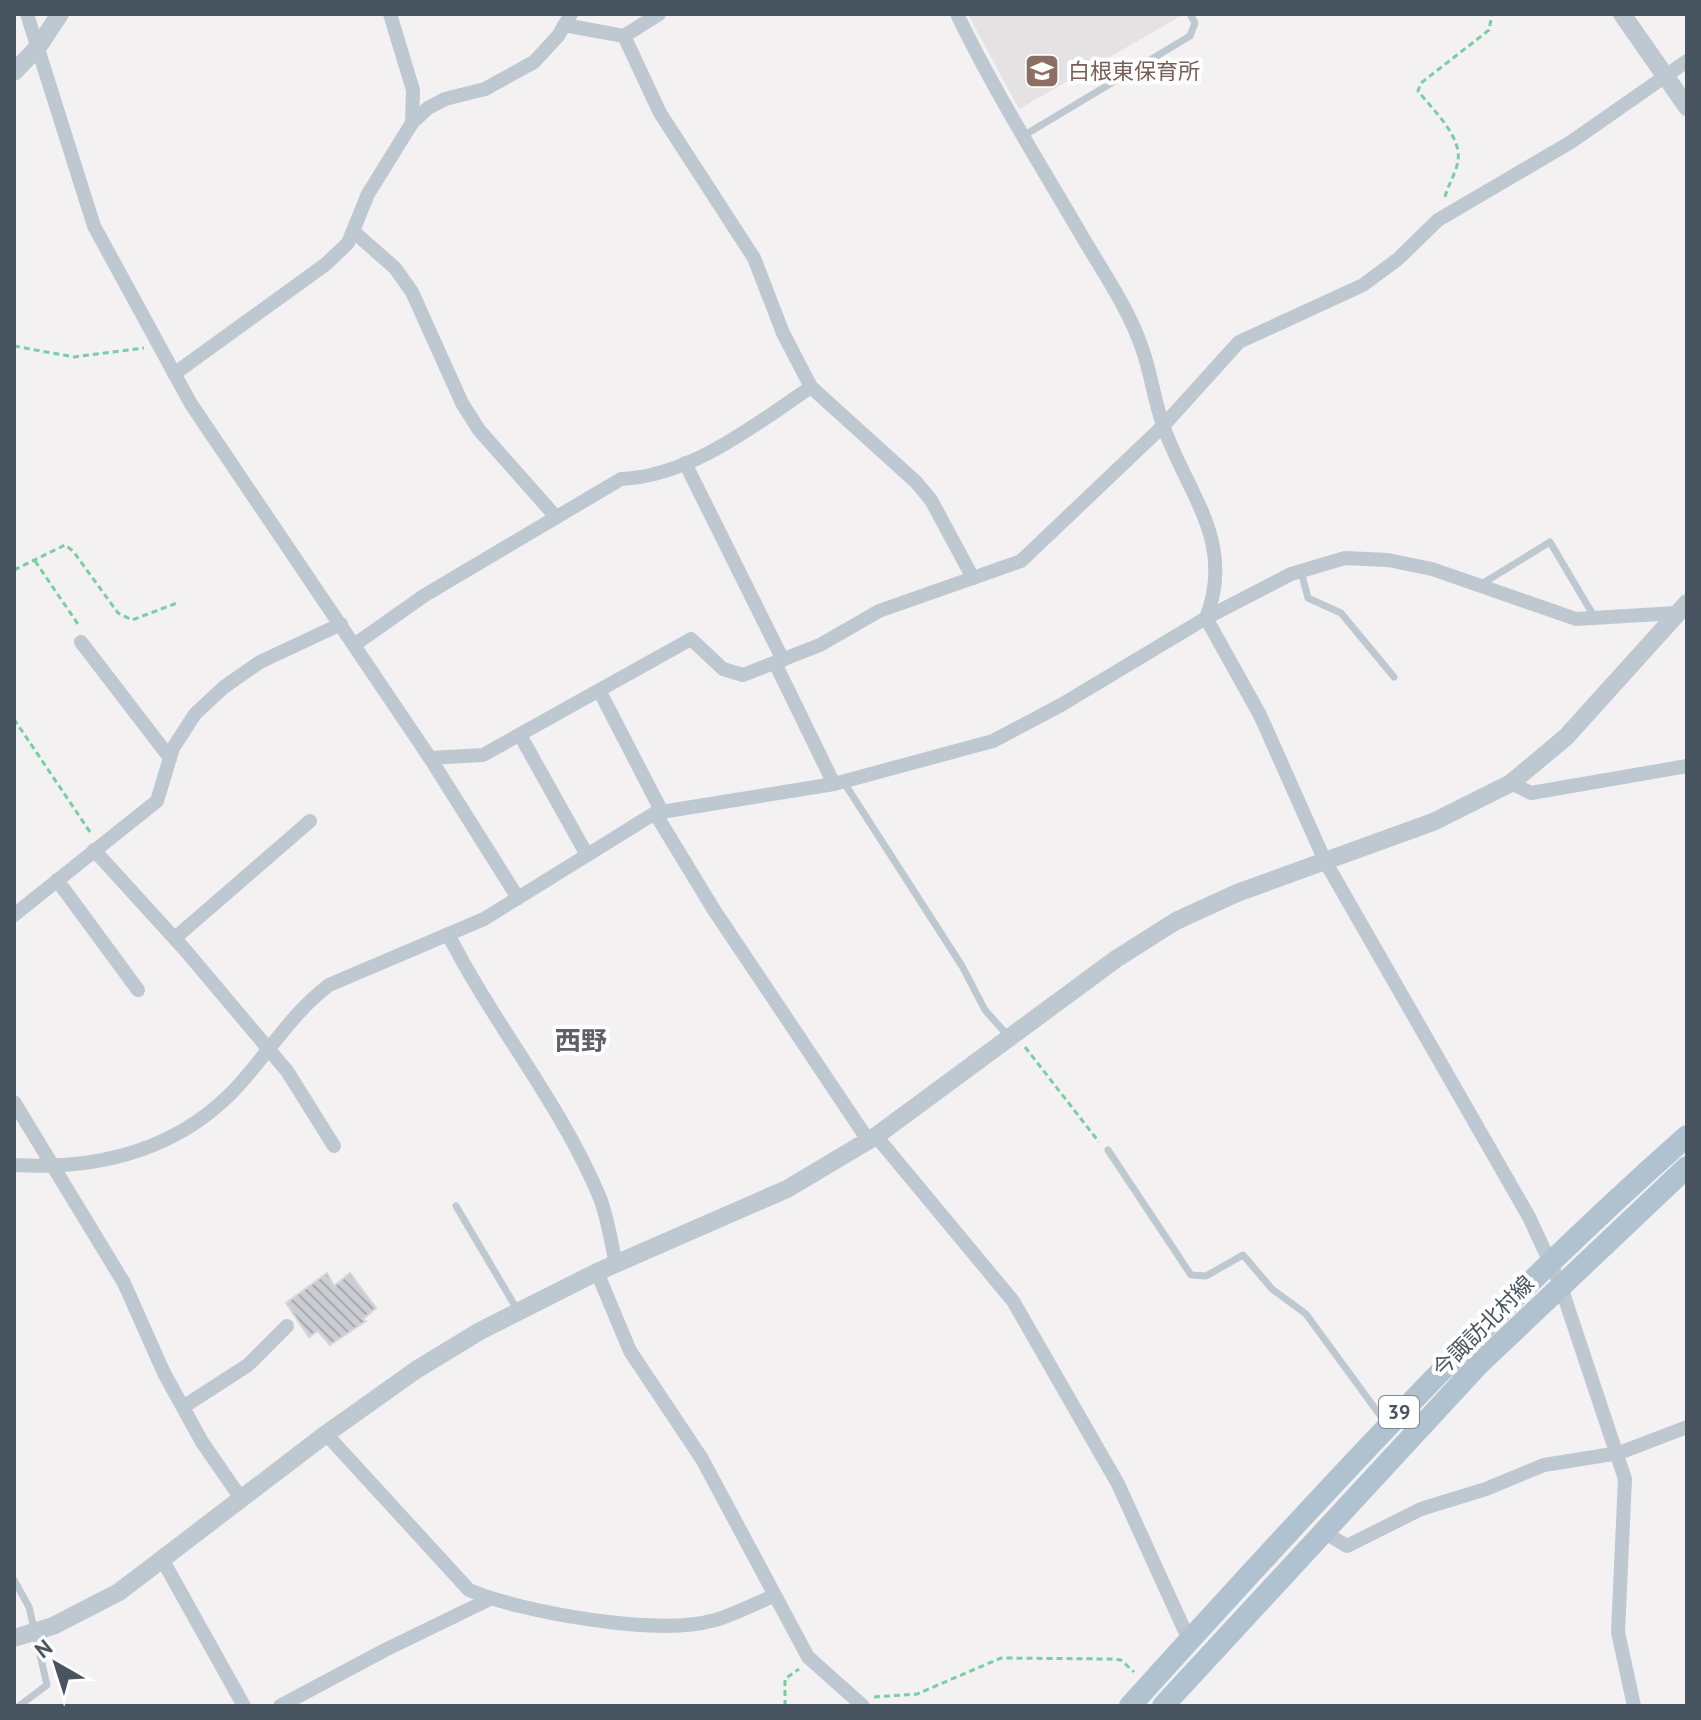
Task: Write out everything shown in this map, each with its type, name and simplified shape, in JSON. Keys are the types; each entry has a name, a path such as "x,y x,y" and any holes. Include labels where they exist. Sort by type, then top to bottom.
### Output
{"main road":[{"name":"今諏訪北村線","path":"1130,1706 1387,1424 1549,1261 1687,1136"},
{"name":"今諏訪北村線","path":"1166,1705 1322,1531 1560,1284 1687,1167"}],"street":[{"path":"27,14 94,226 174,374 191,404 430,758 518,898"},
{"path":"14,72 38,47 60,14"},
{"path":"390,14 413,90 412,123"},
{"path":"174,374 326,264 354,232 368,194 412,123 428,108 445,99 485,89 534,62 568,20 624,36 659,14"},
{"path":"957,14 1023,136 1125,310 1142,348 1163,426 1213,540 1218,564 1216,593 1206,618"},
{"path":"1622,14 1687,107"},
{"path":"624,36 660,113 754,258 783,333 811,387 916,482 931,500 973,578"},
{"path":"430,758 483,755 691,639 723,669 743,675 820,645 879,611 1021,561 1163,426 1239,342 1363,285 1398,259 1438,220 1571,142 1687,61"},
{"path":"354,232 395,268 412,292 462,403 479,430 556,517"},
{"path":"354,645 425,595 621,479 651,478 685,463 747,431 811,387"},
{"path":"685,463 838,782"},
{"path":"14,1165 89,1165 157,1146 204,1120 307,1002 329,985 484,919 658,812 838,782 993,741 1061,705 1206,618 1301,571 1345,558 1388,560 1432,569 1544,611 1576,619 1682,608"},
{"path":"14,1638 35,1632 119,1592 240,1497 416,1370 518,1311 597,1272 787,1189 872,1138 1012,1035 1176,921 1237,893 1433,822 1511,783 1577,726 1682,608"},
{"path":"1206,618 1260,715 1325,861 1529,1217 1560,1284 1601,1412 1619,1453 1625,1479 1618,1632 1634,1706"},
{"path":"14,915 157,801 170,758 195,714 224,687 260,662 341,624"},
{"path":"81,642 170,758"},
{"path":"600,692 658,812 714,910 872,1138 1013,1301 1118,1484 1189,1640"},
{"path":"520,735 587,855"},
{"path":"1511,783 1531,793 1687,766"},
{"path":"175,938 310,821"},
{"path":"96,848 287,1071 334,1146"},
{"path":"57,880 138,990"},
{"path":"448,934 473,983 571,1137 601,1202 616,1264"},
{"path":"14,1102 124,1283 183,1407 240,1497"},
{"path":"597,1272 630,1351 702,1459 812,1661 859,1702"},
{"path":"183,1407 248,1365 287,1326"},
{"path":"1322,1531 1347,1546 1421,1509 1486,1489 1544,1465 1619,1453 1687,1427"},
{"path":"326,1434 469,1590 490,1599 609,1621 652,1625 709,1622 774,1596"},
{"path":"162,1559 244,1706"},
{"path":"280,1706 490,1599"},
{"path":"1148,1685 1166,1705"}],"lane":[{"path":"1023,136 1190,36 1195,23 1190,14"},
{"path":"1478,586 1550,542 1595,618"},
{"path":"1301,571 1308,598 1341,613 1394,677"},
{"path":"838,782 962,966 985,1010 1012,1035"},
{"path":"1108,1150 1191,1275 1206,1276 1243,1255 1272,1289 1306,1314 1387,1424"},
{"path":"456,1206 518,1311"},
{"path":"14,1580 29,1607 47,1685 19,1706"}],"path":[{"path":"1438,220 1458,160 1457,148 1451,134 1418,91 1421,83 1489,30 1492,14"},
{"path":"14,346 74,357 159,346"},
{"path":"14,570 65,545 73,551 118,613 132,620 177,603"},
{"path":"35,561 84,633 81,642"},
{"path":"14,719 96,848"},
{"path":"1012,1035 1087,1130 1108,1150"},
{"path":"859,1702 917,1694 984,1664 1014,1657 1121,1660 1148,1685"},
{"path":"785,1706 785,1679 812,1661"}],"shaded area":[{"name":"白根東保育所","path":"968,14 1180,14 1181,16 1019,109"}],"building":[{"path":"327,1273 334,1286 350,1273 376,1308 363,1319 366,1321 330,1345 318,1331 309,1337 286,1303"}],"place":[{"name":"白根東保育所","path":"1042,71"}],"district":[{"name":"西野","path":"581,1040"}]}
